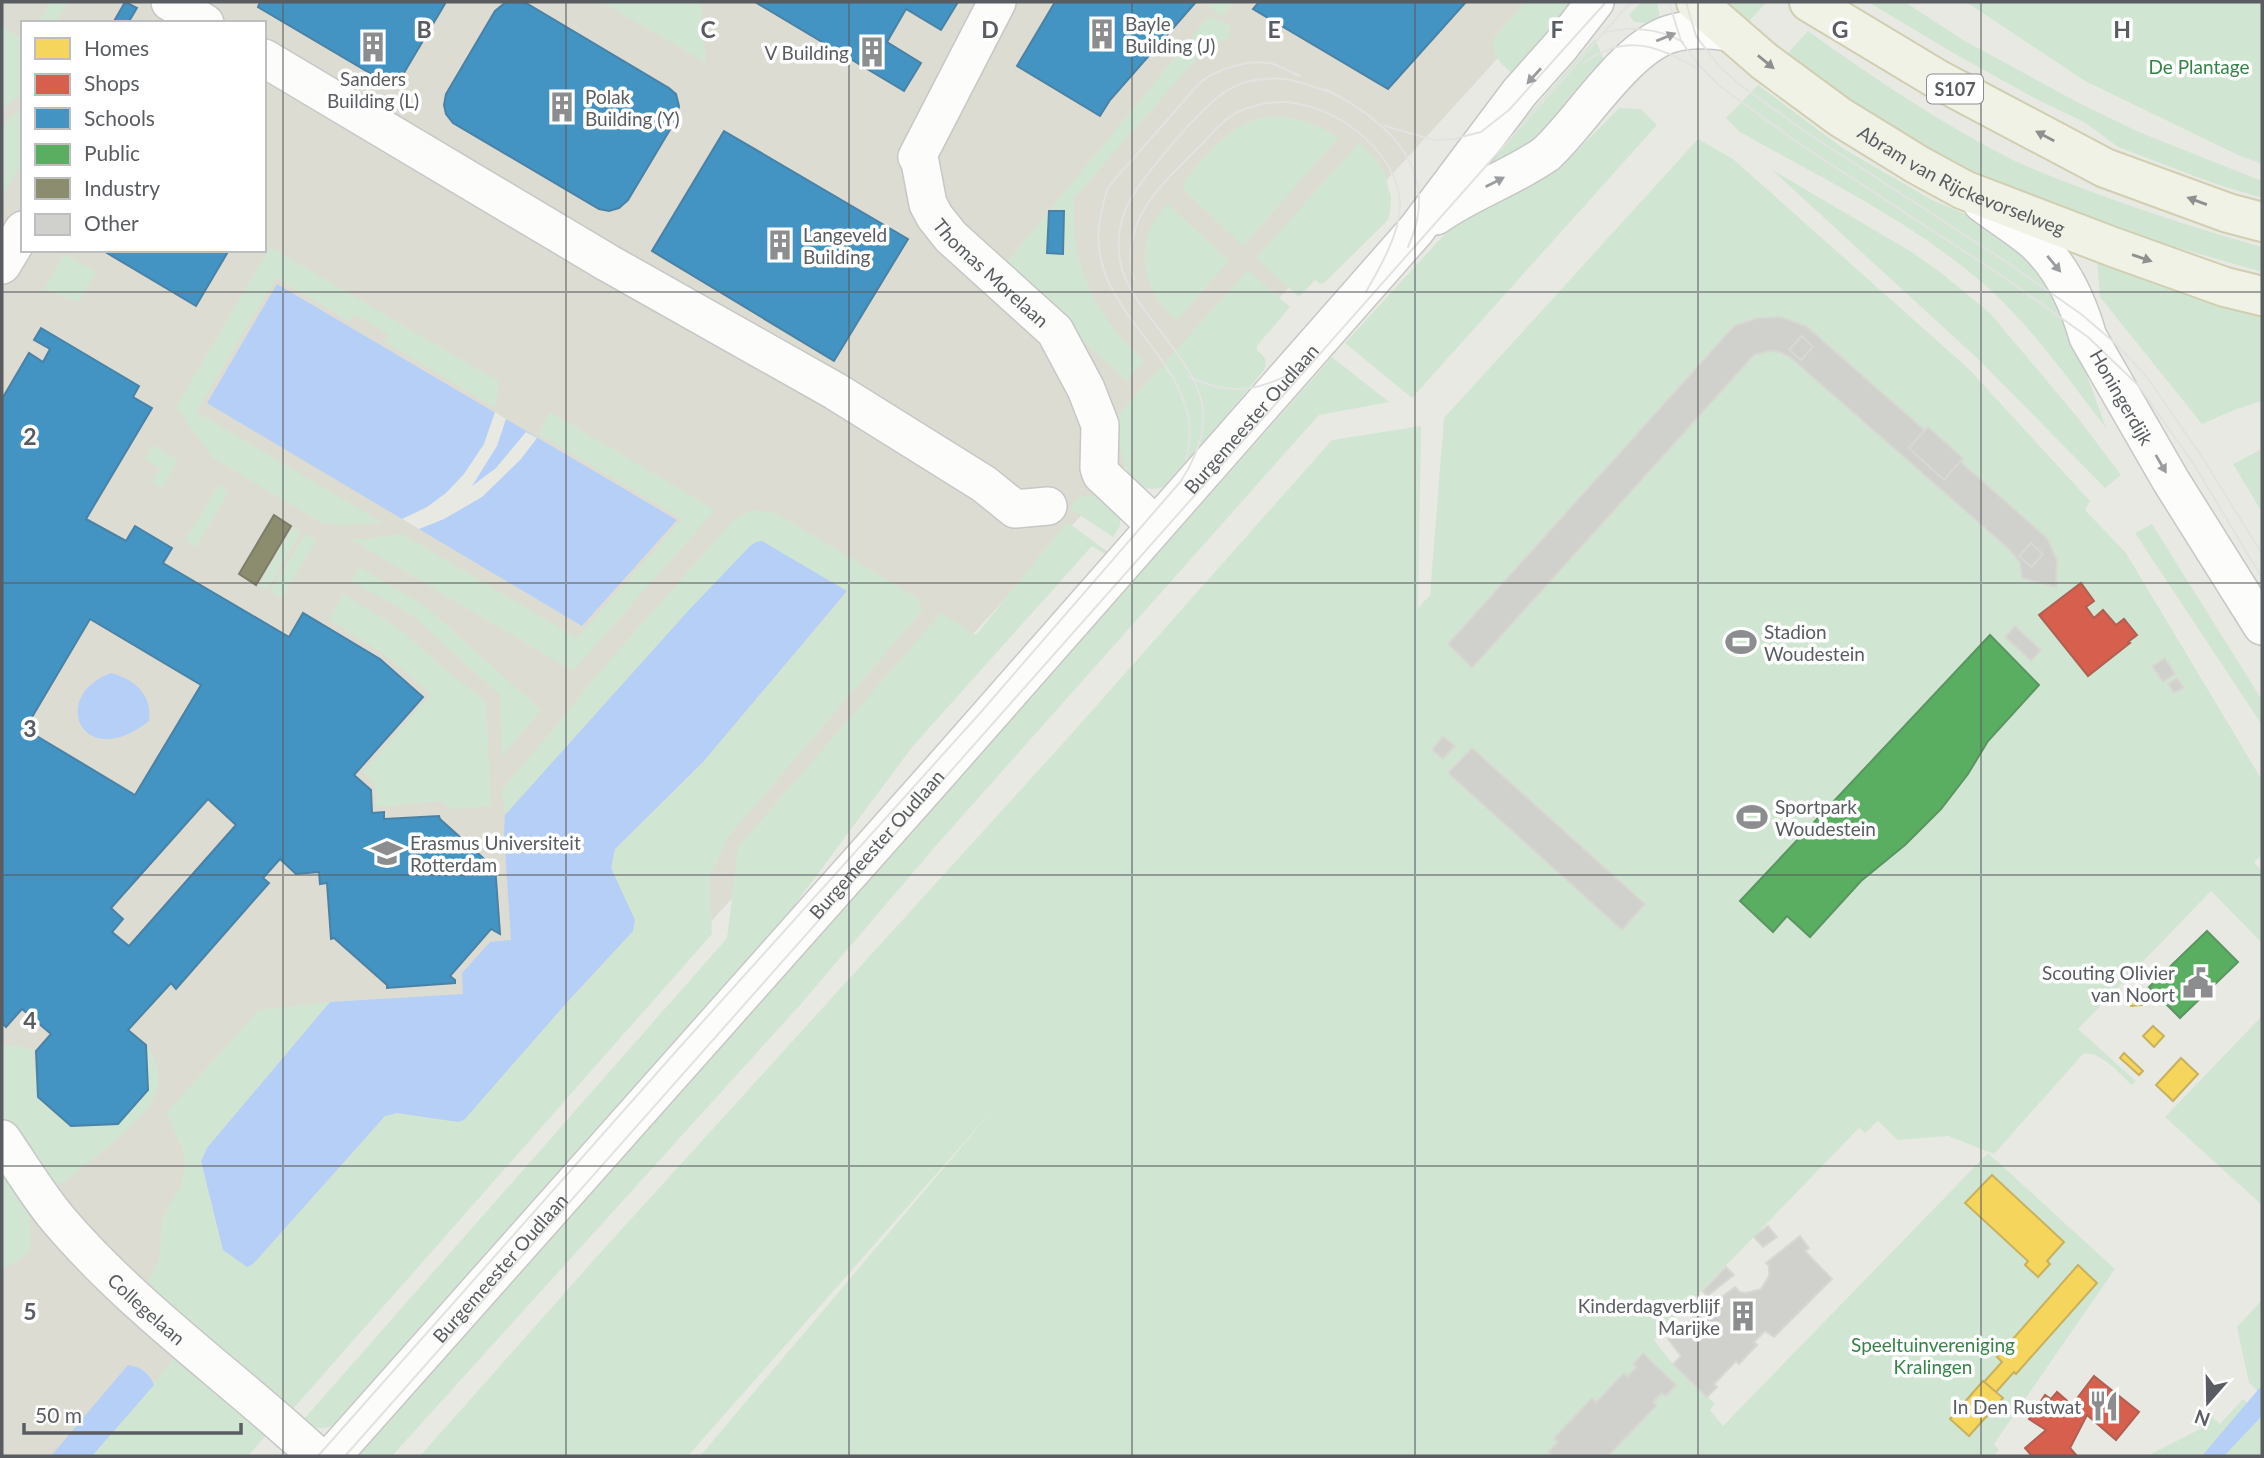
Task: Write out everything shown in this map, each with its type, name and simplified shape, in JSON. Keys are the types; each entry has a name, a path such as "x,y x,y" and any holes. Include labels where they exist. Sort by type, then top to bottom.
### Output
{"main road":[{"name":"Abram van Rijckevorselweg","path":"1696,2 1722,17 1764,61 1840,117 1964,190 2225,287 2262,296"},
{"name":"S107","path":"1813,3 1937,79 2105,168 2228,213 2262,222"}],"street":[{"path":"147,21 158,2"},
{"path":"170,2 202,21"},
{"name":"Thomas Morelaan","path":"997,2 917,156 929,204 935,217 951,237 1055,331 1086,389 1100,425 1101,474 1155,525"},
{"name":"Burgemeester Oudlaan","path":"332,1456 1416,230 1519,93 1595,2"},
{"name":"Burgemeester Oudlaan","path":"1416,230 1464,198 1546,154 1612,79 1648,45 1669,34 1712,29 1722,17"},
{"path":"266,59 608,263 835,391 984,484 1015,509 1048,506"},
{"name":"Honingerdijk","path":"1964,190 2036,243 2062,273 2081,314 2088,337 2171,481 2262,626"},
{"path":"2,265 21,233"},
{"name":"Collegelaan","path":"2,1139 57,1217 81,1243 153,1313 317,1456"}],"shaded area":[{"name":"Erasmus Universiteit Rotterdam","path":"2,2 1549,2 224,1456 2,1456"}],"green space":[{"path":"51,2 68,2 56,21 39,21"},
{"path":"602,2 701,2 706,63"},
{"path":"1209,2 1234,2 1222,16 1206,5"},
{"path":"1525,2 1579,2 1519,79 1496,57 1493,45 1494,38"},
{"path":"1641,2 1657,2 1661,25 1634,22 1629,15"},
{"path":"1727,2 1767,2 1748,22"},
{"path":"1868,2 1905,2 1963,40 2081,104 2139,132 2262,181 2262,198 2210,182 2118,147 2084,122 2036,99"},
{"name":"De Plantage","path":"1966,2 2262,2 2262,164 2085,81"},
{"path":"1209,16 1230,26 1229,38 1203,51 1074,198 1076,245 1094,298 1120,337 1144,361 1127,381 1003,267"},
{"path":"2,27 21,38 21,95 2,109"},
{"path":"1808,31 1907,99 2011,159 2116,200 2262,247 2262,272 2144,238 2011,195 1892,131 1788,53"},
{"path":"1595,39 1608,70 1573,114 1516,153 1485,164"},
{"path":"1758,85 1844,149 1932,200 1982,221 2035,254 2072,334 2106,428 2018,318 1957,262 1867,202 1740,132 1726,118"},
{"path":"1619,108 1641,109 1657,125 1412,398 1345,343 1443,236 1472,212 1571,157"},
{"path":"21,109 21,164 4,193 2,128 11,116"},
{"path":"1273,116 1307,122 1338,138 1243,246 1184,190 1185,180 1213,148 1234,130"},
{"name":"Sportpark Woudestein","path":"1698,139 1733,159 1969,369 2090,501 2085,510 2126,553 2262,780 2262,855 2254,862 2262,871 2262,943 2211,891 2078,1029 2136,1081 2132,1085 2103,1059 2083,1054 1994,1154 1948,1136 1898,1140 1878,1121 1865,1133 1859,1128 1654,1340 1673,1364 1715,1404 1710,1410 1723,1426 1988,1153 2115,1269 1994,1444 1999,1450 1993,1456 700,1456 991,1112 688,1456 420,1456 600,1253 1065,741 1332,440 1421,426 1418,608 1430,595 1444,418"},
{"path":"1359,143 1375,158 1384,172 1391,197 1388,220 1325,282 1321,284 1315,280 1299,297 1256,258"},
{"path":"1771,169 1910,251 1990,313 2078,418 2121,475 2105,488 1979,360"},
{"path":"1168,204 1229,261 1177,320 1155,295 1145,264 1149,232"},
{"path":"270,247 499,382 495,408 385,342 389,335 354,314 349,321 276,278 196,412 383,523 322,523 213,458 176,407"},
{"path":"64,254 96,272 79,302 44,289"},
{"path":"2097,260 2262,307 2262,401 2202,424 2100,297"},
{"path":"1248,270 1290,307 1257,346 1265,359 1264,370 1169,485 1154,489 1143,487 1134,481 1123,460 1115,422 1117,416"},
{"path":"1332,357 1389,402 1319,415 934,848 800,1005 392,1456 353,1456 1031,697"},
{"path":"550,412 715,510 573,671 350,539 402,534 577,638 682,519 539,434"},
{"path":"153,445 178,460 162,488 152,483 160,468 145,459"},
{"path":"2262,449 2262,512 2233,464"},
{"path":"219,484 228,493 196,547 185,540"},
{"path":"1083,496 1105,500 1120,515 1120,526 1113,537 1069,508"},
{"path":"754,510 775,513 919,599 922,611 728,837 709,878 712,934 292,1410 149,1284 159,1259 162,1221 177,1193 185,1170 183,1152 167,1112 259,1010 330,1002 207,1148 247,1267 253,1264 385,1116 397,1113 458,1122 633,931 635,920 611,868 615,849 703,762 847,592 762,541 756,542 688,611 505,815 502,789 587,686 731,523"},
{"path":"1067,522 1108,552 1106,555 1092,546 913,746 773,934 342,1421 322,1428 303,1420 727,938 738,847 941,613 976,635"},
{"path":"2152,524 2262,700 2262,725 2135,533"},
{"path":"293,527 301,532 267,590 259,585"},
{"path":"305,534 316,540 282,598 270,591"},
{"path":"359,567 425,606 541,710 502,756 500,695 411,614 351,581"},
{"path":"343,594 401,630 438,664 486,701 491,806 449,809 442,801 377,807 375,784 363,772 431,694 383,653 329,620"},
{"path":"2262,1016 2262,1205 2165,1117"},
{"path":"2,1045 33,1051 38,1097 73,1127 118,1124 147,1092 146,1045 157,1068 157,1092 140,1117 103,1151 61,1183 50,1181 2,1117"},
{"path":"2,1168 29,1212 31,1247 24,1257 2,1270"},
{"path":"2262,1300 2262,1385 2258,1391 2249,1383 2237,1327"},
{"path":"178,1354 268,1433 248,1456 92,1456"},
{"path":"2243,1399 2255,1410 2262,1401 2262,1456 2147,1456 2200,1429 2211,1416 2220,1424"}],"water":[{"path":"277,284 677,520 582,626 207,403"},
{"path":"762,541 847,591 703,762 615,849 611,868 635,920 633,931 464,1120 458,1122 397,1113 385,1116 253,1264 247,1267 223,1250 201,1161 207,1148 330,1002 463,994 462,973 490,942 511,940 505,815 688,611 750,546"},
{"path":"111,673 134,684 145,696 149,721 126,735 106,739 91,735 81,726 78,712 81,698 92,684"},
{"path":"128,1365 144,1371 154,1385 92,1456 51,1456"},
{"path":"2262,1385 2260,1418 2224,1456 2202,1456"}],"pier":[{"path":"495,412 506,419 497,446 472,486 496,468 526,432 537,438 521,459 482,497 444,519 419,529 402,519 427,507 446,493 464,474 484,444"}],"building: Homes":[{"path":"2132,996 2143,997 2142,1005 2131,1006"},
{"path":"2153,1026 2164,1036 2154,1047 2143,1036"},
{"path":"2124,1053 2143,1071 2139,1075 2120,1058"},
{"path":"2181,1058 2198,1074 2173,1101 2156,1085"},
{"path":"1992,1175 2064,1242 2047,1261 2050,1264 2038,1277 2025,1265 2028,1261 1965,1203"},
{"path":"2078,1265 2097,1283 2016,1374 2014,1372 1996,1392 1984,1382 2002,1362 1997,1357"},
{"path":"1983,1381 2003,1398 1969,1436 1950,1419"}],"building: Shops":[{"path":"2081,583 2094,601 2086,607 2094,618 2103,610 2116,625 2124,619 2137,635 2088,676 2039,615"},
{"path":"2094,1376 2139,1412 2116,1440 2087,1415 2070,1448 2077,1456 2032,1456 2025,1448 2046,1430 2029,1419 2045,1395 2051,1399 2057,1392 2072,1405"}],"building: Schools":[{"path":"125,2 137,8 129,21 114,21"},
{"name":"Sanders Building (L)","path":"260,2 446,2 395,88 258,7"},
{"name":"Polak Building (Y)","path":"506,2 526,3 676,94 679,106 677,118 628,200 619,208 609,211 599,209 453,123 446,114 446,94 495,11"},
{"name":"V Building","path":"755,2 958,2 941,30 906,9 887,42 921,63 904,91"},
{"name":"Bayle Building (J)","path":"1055,2 1196,2 1110,100 1100,116 1017,66"},
{"path":"1259,2 1466,2 1388,89 1253,9"},
{"name":"Langeveld Building","path":"724,131 908,239 834,361 652,251"},
{"path":"1049,211 1064,211 1063,254 1047,253"},
{"path":"105,252 228,252 196,306"},
{"path":"41,328 139,386 133,397 152,408 86,519 126,541 135,526 172,548 163,563 289,637 303,613 380,659 423,697 354,775 371,790 372,813 384,812 384,819 439,816 492,866 495,865 500,934 491,929 450,976 455,983 387,988 387,985 334,938 331,939 327,883 320,884 319,872 296,874 280,859 263,878 269,883 176,989 171,983 128,1030 146,1045 148,1090 118,1124 71,1126 38,1097 36,1051 51,1034 22,1009 6,1027 2,1023 2,399 29,353 43,362 50,349 34,340","holes":["90,619 201,685 135,795 25,729","208,799 236,825 129,946 112,932 123,919 111,908"]}],"building: Public":[{"path":"1990,635 2039,685 1988,741 1968,774 1941,809 1905,845 1861,881 1810,937 1787,916 1773,932 1740,901"},
{"path":"2207,931 2238,962 2180,1018 2149,987"}],"building: Industry":[{"path":"274,515 291,526 256,585 239,574"}],"building: Other":[{"path":"1781,317 1806,326 2047,538 2057,560 2056,587 2022,578 2020,562 2010,550 1790,357 1769,351 1754,355 1472,668 1448,644 1734,326 1757,318"},
{"path":"1802,336 1813,347 1801,360 1789,350"},
{"path":"1928,427 1963,458 1944,480 1909,448"},
{"path":"2031,543 2043,554 2031,567 2019,556"},
{"path":"2015,626 2041,650 2031,661 2005,637"},
{"path":"2165,658 2175,674 2163,682 2152,666"},
{"path":"2177,678 2184,688 2174,693 2168,684"},
{"path":"1443,736 1455,746 1443,759 1432,750"},
{"path":"1472,748 1645,904 1622,930 1448,773"},
{"path":"1768,1226 1777,1237 1763,1247 1754,1237"},
{"name":"Kinderdagverblijf Marijke","path":"1800,1236 1809,1248 1805,1251 1832,1279 1774,1337 1765,1331 1754,1342 1757,1345 1739,1364 1736,1361 1714,1384 1717,1387 1707,1397 1673,1364 1681,1356 1668,1339 1691,1320 1699,1309 1711,1305 1735,1287 1746,1293 1761,1289 1769,1276 1769,1266 1766,1263"},
{"path":"1726,1267 1734,1275 1707,1296 1703,1291"},
{"path":"1643,1353 1676,1385 1666,1396 1662,1393 1653,1402 1657,1405 1608,1456 1551,1456 1548,1452 1558,1442 1554,1438 1592,1398 1596,1402 1624,1373 1627,1377 1636,1368 1633,1364"}],"tram line":[{"path":"1385,126 1434,140 1453,139 1481,132 1509,110 1606,2"},
{"path":"345,1456 1631,2"},
{"path":"1669,2 1681,41 1698,64 1721,87 1797,142 2002,276 2088,337 2138,385 2195,466 2262,578"},
{"path":"1686,2 1696,36 1718,65 1740,85 1803,130 2008,263 2081,314 2115,343 2147,377 2204,460 2262,554"},
{"path":"1602,33 1623,29 1644,30 1674,37 1683,42"},
{"path":"1583,63 1612,48 1640,46 1667,53 1696,68"},
{"path":"1186,460 1189,426 1181,395 1166,367 1126,312 1110,284 1100,253 1100,219 1105,195 1113,181 1196,87 1212,75 1233,66 1267,63 1300,76"},
{"path":"318,1456 981,712 1181,481 1195,454 1202,431 1203,410 1190,372 1137,300 1124,274 1119,242 1124,213 1140,185 1180,135 1228,90 1246,82 1270,78 1301,83 1334,94"},
{"path":"1325,89 1370,116 1404,151 1414,172 1419,195 1417,220 1408,247"},
{"path":"1134,279 1130,256 1134,232 1145,207 1159,189 1228,118 1258,105 1290,103 1312,107 1355,130 1374,146 1388,165 1397,186 1400,208 1396,230 1366,292"},
{"path":"1189,377 1219,387 1246,389 1273,382 1301,368"}],"place":[{"name":"Bayle Building (J)","path":"1102,34"},
{"name":"Sanders Building (L)","path":"373,47"},
{"name":"V Building","path":"872,52"},
{"name":"Polak Building (Y)","path":"562,107"},
{"name":"Langeveld Building","path":"780,245"},
{"name":"Stadion Woudestein","path":"1741,642"},
{"name":"Sportpark Woudestein","path":"1752,817"},
{"name":"Erasmus Universiteit Rotterdam","path":"387,853"},
{"name":"Scouting Olivier van Noort","path":"2198,983"},
{"name":"Kinderdagverblijf Marijke","path":"1743,1316"},
{"name":"In Den Rustwat","path":"2104,1406"}],"park label":[{"name":"Speeltuinvereniging Kralingen","path":"1933,1355"}]}
